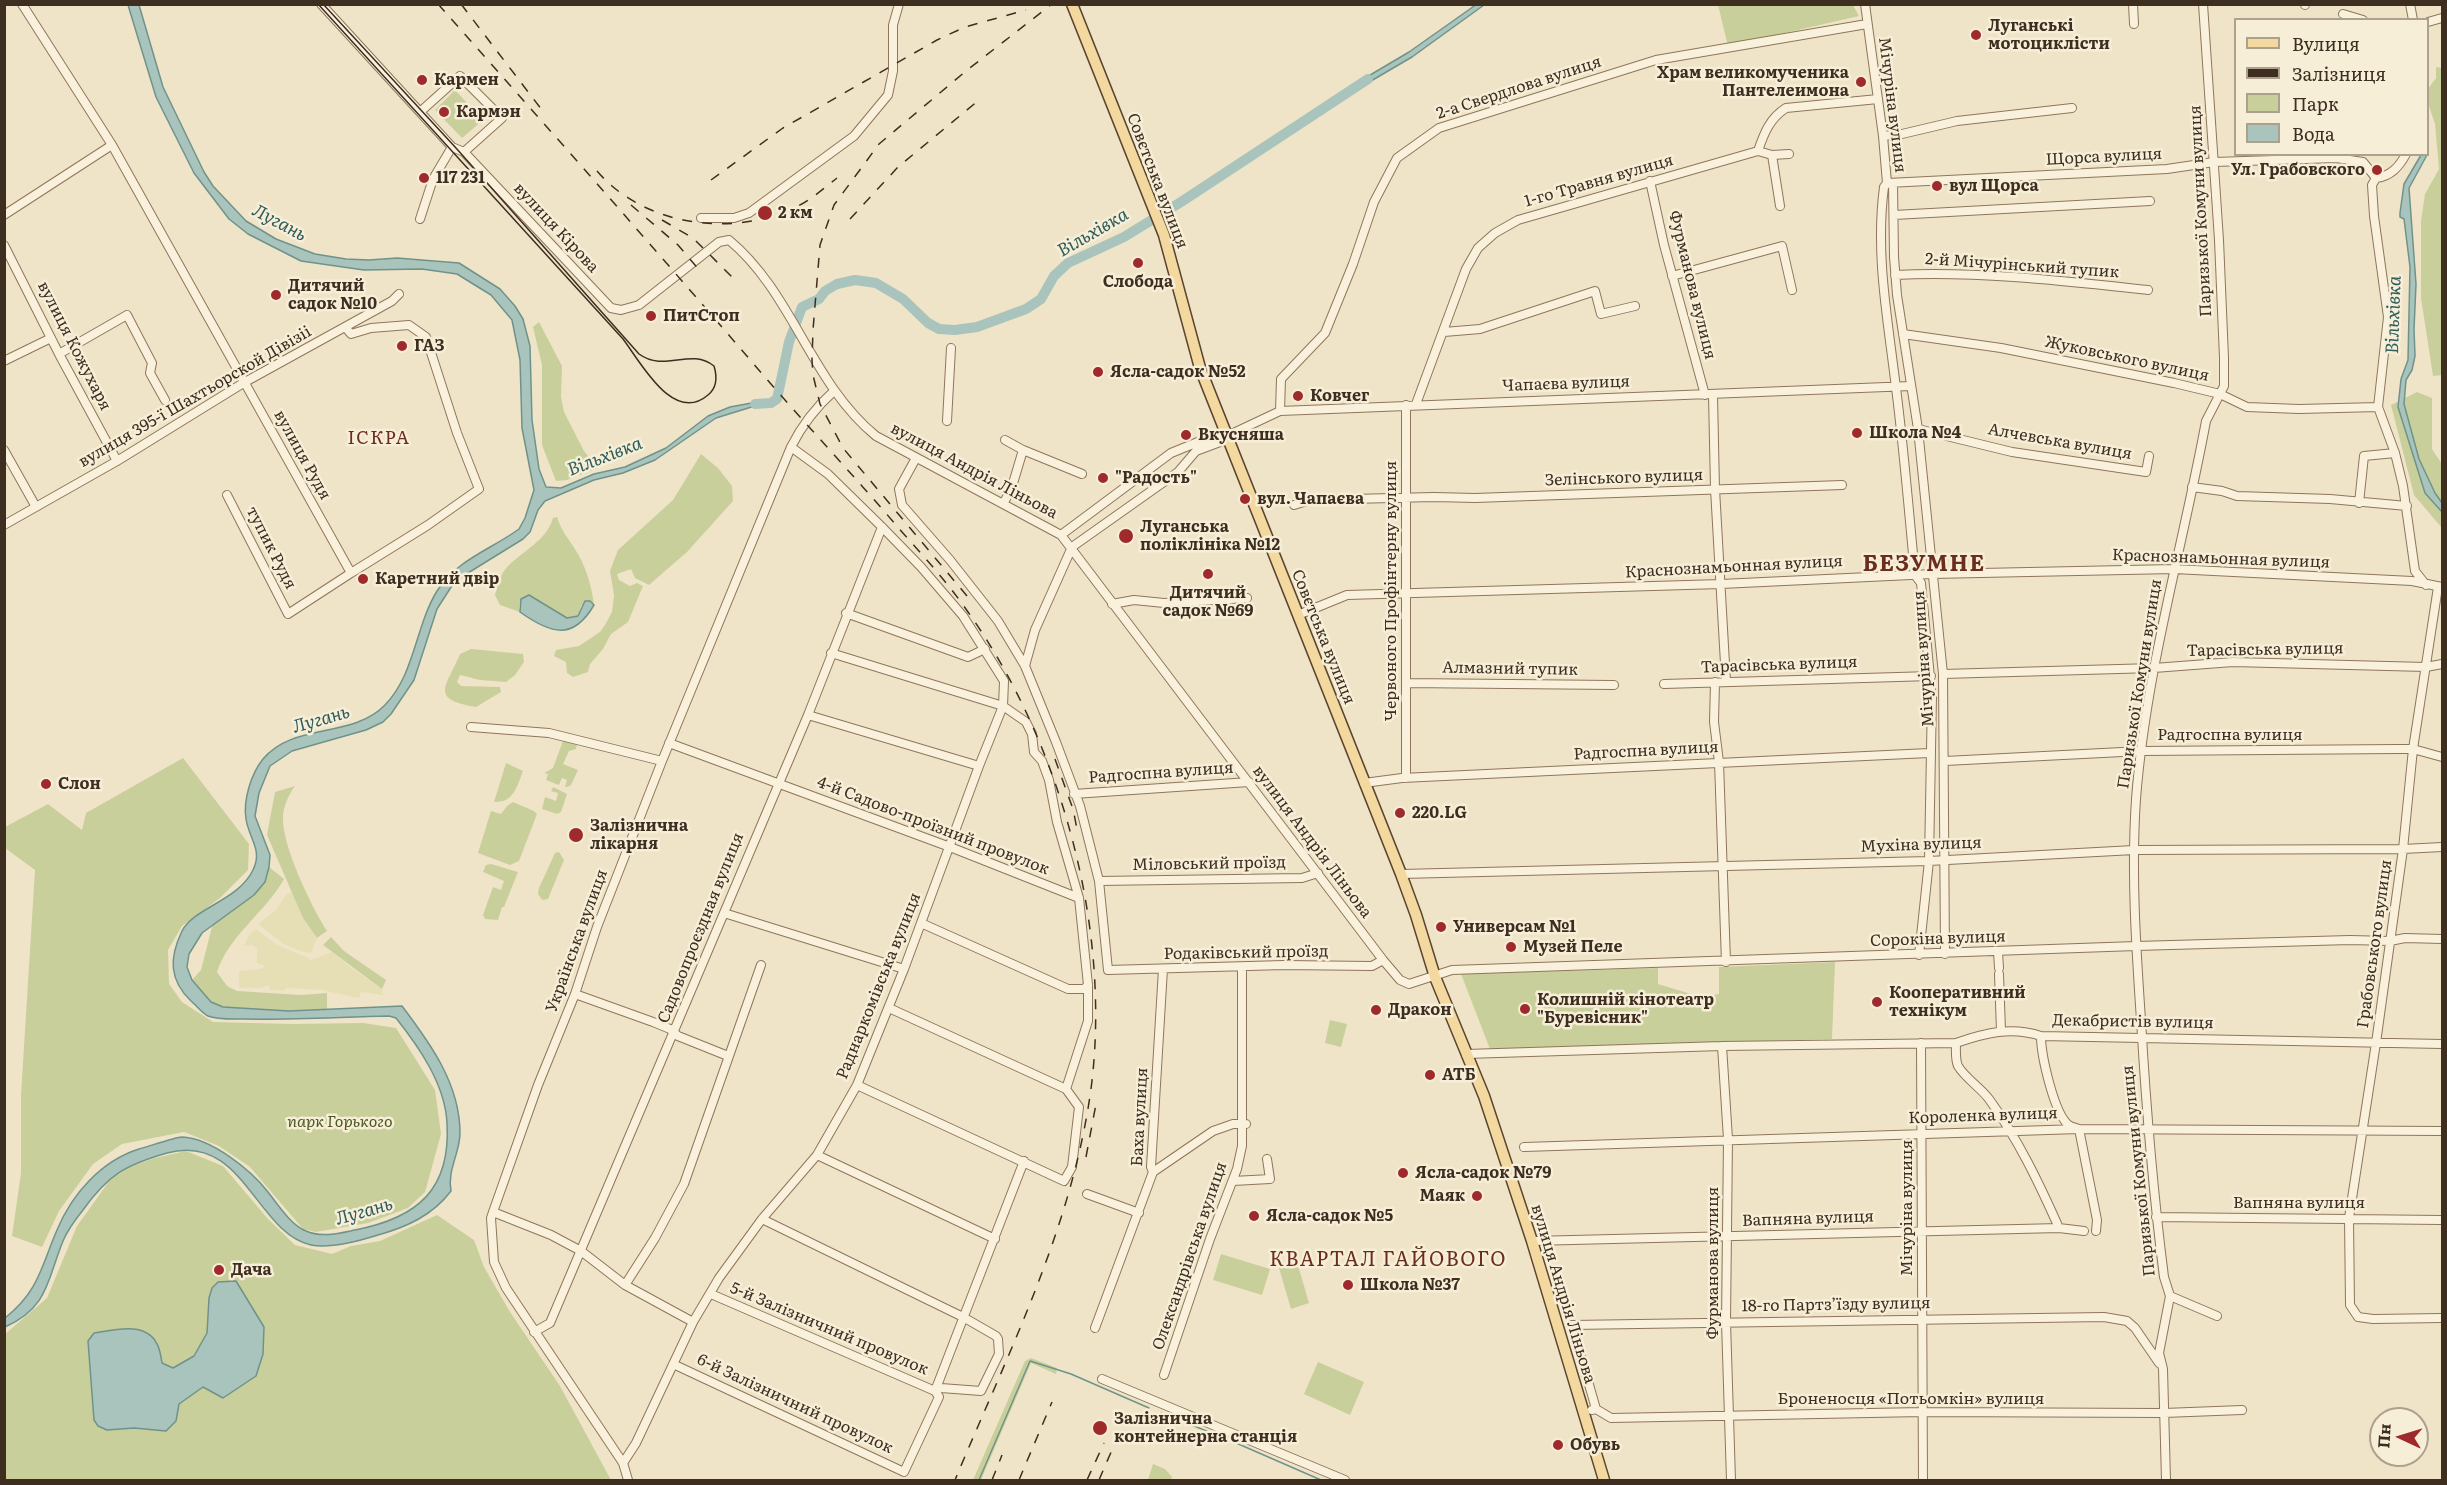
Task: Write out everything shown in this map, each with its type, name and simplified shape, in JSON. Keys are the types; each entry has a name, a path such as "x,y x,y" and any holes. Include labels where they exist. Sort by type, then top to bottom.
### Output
{"main road":[{"name":"Совєтська вулиця","path":"1072,4 1164,235 1200,368 1401,874 1435,977"},
{"name":"вулиця Андрія Ліньова","path":"1435,977 1484,1096 1532,1241 1604,1480"}],"street":[{"name":"вулиця Рудя","path":"22,4 112,145 351,573"},
{"name":"вулиця Кірова","path":"321,4 452,147 464,152 611,308 621,310 639,305 719,242 729,240 762,275 784,309"},
{"path":"701,218 734,218 749,213 854,136 888,94 893,71 893,26 898,4"},
{"name":"Мічуріна вулиця","path":"1865,4 1894,216 1895,275 1917,429 1943,674 1945,954"},
{"path":"2133,4 2134,24"},
{"name":"Паризької Комуни вулиця","path":"2166,1480 2163,1369 2158,1353 2170,1296 2164,1277 2156,1217 2148,1130 2136,946 2134,850 2136,798 2154,668 2206,421 2224,386 2214,162 2203,4"},
{"path":"2343,15 2355,18"},
{"name":"2-а Свердлова вулиця","path":"1280,411 1281,379 1325,333 1353,264 1374,202 1397,158 1439,128 1656,60 1867,24"},
{"path":"420,112 460,76 502,118 464,152"},
{"path":"1789,154 1772,156 1758,151 1774,115 1786,108 1878,99"},
{"path":"1883,136 1902,134 1957,121 2072,108"},
{"path":"4,215 112,145"},
{"path":"420,219 434,179 452,147"},
{"name":"1-го Травня вулиця","path":"1411,405 1444,332 1466,269 1478,248 1495,233 1518,220 1758,151"},
{"path":"1772,156 1780,206"},
{"path":"2405,156 2401,164 2387,176 2376,178 2372,185 2388,317 2378,407 2395,453 2407,506 2415,571 2426,585"},
{"name":"Щорса вулиця","path":"1890,183 2167,169 2214,162 2352,159 2363,162 2376,178"},
{"name":"Фурманова вулиця","path":"1650,181 1672,276 1709,395 1726,681"},
{"name":"Мічуріна вулиця","path":"1890,183 1884,187 1880,225 1881,272 1896,388 1915,575 1922,583 1931,676 1929,861 1919,955"},
{"path":"1894,216 2150,201"},
{"name":"вулиця Кожухаря","path":"5,245 59,354 117,461"},
{"path":"1672,276 1782,246 1792,290"},
{"name":"2-й Мічурінський тупик","path":"1895,275 1934,273 2051,280 2148,290"},
{"path":"1444,332 1480,329 1595,291 1601,314 1635,306"},
{"name":"вулиця 395-ї Шахтьорской Дівізіі","path":"4,525 117,461 245,382 392,301 399,294"},
{"name":"вулиця Андрія Ліньова","path":"784,309 802,338 812,360 857,421 876,436 1004,502 1061,535 1383,960 1400,980 1409,984 1435,977"},
{"path":"59,354 127,315 152,363 150,373 165,400"},
{"path":"345,327 351,334 371,328 409,325 426,337 457,433 479,489 428,525 351,573"},
{"name":"Жуковського вулиця","path":"1903,334 2001,348 2220,394 2247,407 2299,409 2378,407"},
{"path":"4,361 51,338"},
{"path":"947,421 951,348"},
{"name":"Чапаєва вулиця","path":"1072,547 1179,472 1196,451 1280,411 1911,386"},
{"name":"Українська вулиця","path":"628,1480 622,1463 506,1288 494,1262 491,1218 538,1085 575,994 597,927 662,760 791,447 820,404 834,391"},
{"name":"Червоного Профінтерну вулиця","path":"1406,778 1405,593 1411,405"},
{"name":"Алчевська вулиця","path":"1917,429 2012,452 2146,472 2149,456"},
{"name":"Чапаєва вулиця","path":"1061,535 1171,453 1227,435"},
{"path":"1005,440 1023,450 1082,474"},
{"path":"791,447 828,474 882,526 963,616 985,649 968,657 846,613"},
{"path":"4,450 36,507"},
{"path":"1004,502 1011,490 1023,450"},
{"path":"2359,503 2364,456 2395,453"},
{"path":"916,458 899,489 902,505 993,613 1024,667 1080,806 1099,881"},
{"name":"Зелінського вулиця","path":"1294,505 1310,500 1711,491 1715,489 1842,485"},
{"path":"2192,487 2237,496 2330,499 2407,506"},
{"name":"тупик Рудя","path":"227,495 288,614 351,573"},
{"name":"Садовопроєздная вулиця","path":"534,1332 550,1323 674,1034 777,783 808,715 846,613 882,526"},
{"path":"1024,667 1035,630 1072,547"},
{"name":"Краснознамьонная вулиця","path":"1298,615 1347,596 1721,584 1932,574 2174,569 2412,581 2440,587"},
{"name":"Грабовського вулиця","path":"2440,587 2414,749 2403,849 2349,1218 2350,1305 2358,1317 2442,1318"},
{"path":"1112,604 1134,600 1164,603 1247,598"},
{"name":"Раднаркомівська вулиця","path":"622,1463 636,1443 693,1322 719,1278 762,1219 817,1155 857,1085 889,1008 979,766 1004,706 1004,681 985,649"},
{"path":"831,653 1004,706 1026,722 1032,734 1034,752 1042,761 1049,780 1057,822 1078,898 1088,985 1088,1021 1066,1089"},
{"name":"Тарасівська вулиця","path":"1943,674 2154,668 2233,662 2426,667 2442,664"},
{"name":"Тарасівська вулиця","path":"1664,684 1931,676"},
{"path":"1715,682 1714,722 1719,762 1726,962"},
{"name":"Алмазний тупик","path":"1406,683 1614,685"},
{"path":"808,715 979,766"},
{"path":"471,727 549,733 662,760"},
{"name":"4-й Садово-проїзний провулок","path":"669,743 950,847 1078,898"},
{"name":"Радгоспна вулиця","path":"1944,761 2142,751 2414,749 2442,757"},
{"name":"Радгоспна вулиця","path":"1364,783 1406,778 1929,753"},
{"name":"Радгоспна вулиця","path":"1074,794 1249,782"},
{"name":"Мухіна вулиця","path":"1401,874 1929,861 2134,850 2442,847"},
{"name":"Міловський проїзд","path":"1099,881 1302,878 1318,873"},
{"name":"Родаківський проїзд","path":"1099,881 1108,970 1372,966 1383,960"},
{"path":"724,913 904,969"},
{"path":"921,923 1068,989 1084,989 1088,985"},
{"name":"Сорокіна вулиця","path":"1435,977 1454,970 2136,946 2390,941 2405,938 2442,939"},
{"path":"1998,952 2001,1031"},
{"path":"625,1285 655,1238 684,1184 761,965"},
{"name":"Олександрівська вулиця","path":"1164,1375 1210,1239 1233,1181 1242,1146 1244,1124 1242,967"},
{"name":"Баха вулиця","path":"1095,1328 1153,1172 1151,1167 1163,969"},
{"path":"575,994 670,1029 674,1034 728,1056"},
{"path":"857,1085 1064,1181 1072,1167 1079,1107 1066,1089 889,1008"},
{"name":"Декабристів вулиця","path":"1466,1054 1722,1046 1956,1043 1991,1031 2028,1031 2041,1036 2442,1044"},
{"path":"2041,1036 2041,1046 2053,1096 2064,1119 2069,1125 2079,1128 2097,1220 2096,1231"},
{"name":"Мічуріна вулиця","path":"1921,1043 1923,1480"},
{"path":"1956,1043 1956,1062 1962,1071 1976,1083 2011,1130 2059,1228"},
{"name":"Фурманова вулиця","path":"1722,1046 1728,1139 1726,1322 1731,1480"},
{"path":"1153,1172 1213,1131 1233,1124 1244,1124"},
{"name":"Короленка вулиця","path":"1524,1147 2079,1128 2442,1131"},
{"path":"817,1155 995,1239"},
{"path":"1233,1181 1270,1179 1267,1159"},
{"path":"935,1391 1024,1161"},
{"path":"1087,1194 1139,1213"},
{"path":"493,1212 551,1235 581,1251 625,1285 693,1322"},
{"name":"Вапняна вулиця","path":"2156,1217 2442,1220"},
{"path":"762,1219 963,1317 996,1336 999,1354 981,1391 941,1388 935,1391"},
{"name":"Вапняна вулиця","path":"1532,1241 2059,1228 2084,1231"},
{"name":"5-й Залізничний провулок","path":"711,1294 935,1391"},
{"path":"2170,1296 2217,1316"},
{"name":"18-го Партз’їзду вулиця","path":"1596,1409 1572,1325 2104,1317 2127,1321 2135,1328 2163,1369"},
{"name":"6-й Залізничний провулок","path":"673,1364 904,1472 939,1397 935,1391"},
{"path":"1102,1378 1345,1480"},
{"path":"1583,1412 1596,1409"},
{"name":"Броненосця «Потьомкін» вулиця","path":"1596,1409 1611,1418 1922,1412 2164,1413 2242,1410"}],"shaded area":[{"path":"292,892 303,918 317,938 311,953 284,944 258,924 276,910 286,895"},
{"path":"256,929 277,945 309,958 309,961 332,952 382,989 383,995 361,992 359,998 322,990 287,988 283,991 270,990 268,985 261,988 239,988 239,971 261,969 265,966 257,963 257,949 253,945 244,946 249,935"}],"green space":[{"path":"1718,5 1853,5 1859,16 1728,46"},
{"path":"2436,67 2442,68 2442,375 2433,376 2421,298 2421,221 2425,194 2439,169 2435,124 2429,106 2429,88 2436,78"},
{"path":"455,90 483,120 462,138 435,110"},
{"path":"539,322 562,366 561,397 564,412 584,451 598,468 567,480 556,481 542,445 542,365 533,327"},
{"path":"2417,392 2432,398 2432,449 2442,464 2442,528 2414,495 2391,405"},
{"path":"701,454 718,468 732,486 733,501 687,552 649,585 635,578 631,569 617,574 619,580 630,586 637,583 643,586 628,622 611,634 603,649 590,664 588,672 573,677 567,673 566,662 554,656 556,650 579,646 600,632 612,612 614,595 610,571 618,550 673,500"},
{"path":"557,517 561,528 584,566 594,605 590,601 581,606 579,616 567,618 533,597 519,606 520,612 500,605 495,595 503,572 546,533 553,518"},
{"path":"471,649 523,654 524,662 515,675 506,682 480,680 460,675 457,682 461,686 500,687 501,692 476,707 451,700 445,690 460,654"},
{"path":"563,741 577,744 576,749 569,751 563,764 578,770 571,785 567,787 565,787 567,780 562,778 559,785 546,780 548,774 544,773 553,768"},
{"name":"парк Горького","path":"183,758 249,844 248,870 220,898 182,926 168,950 169,984 182,1002 213,1022 363,1023 396,1028 435,1090 441,1134 425,1192 408,1208 368,1223 316,1232 303,1229 250,1167 219,1146 184,1132 122,1144 93,1164 59,1211 42,1247 12,1236 21,1173 21,1095 35,870 5,848 5,827 48,804 82,830 86,813"},
{"path":"506,763 523,771 510,797 501,802 494,802"},
{"path":"295,786 284,809 284,829 299,876 327,931 317,938 303,918 267,835 275,792"},
{"path":"553,787 567,794 561,812 557,814 542,809 545,797 556,801 558,793 551,791"},
{"path":"513,802 537,814 519,861 510,865 478,853 491,811 501,814"},
{"path":"559,852 564,860 548,899 542,900 538,894 539,888 555,853"},
{"path":"491,864 518,872 498,920 485,919 483,915 493,887 501,890 504,881 483,872 486,865"},
{"path":"269,867 284,879 267,903 238,935 217,972 227,986 237,991 301,995 327,993 327,1009 266,1011 219,1006 207,1000 192,980 201,970 213,923 265,882"},
{"path":"331,937 344,951 386,980 382,989 323,945"},
{"path":"1835,962 1832,1039 1490,1049 1461,974 1658,968 1658,984 1701,997 1719,994 1719,967"},
{"path":"1330,1020 1347,1024 1341,1047 1325,1043"},
{"path":"186,1151 223,1166 268,1219 295,1245 332,1254 351,1246 380,1241 437,1215 474,1240 484,1267 510,1312 560,1386 611,1480 5,1480 4,1335 47,1298 77,1226 110,1180 129,1167"},
{"path":"1221,1254 1270,1269 1262,1295 1213,1280"},
{"path":"1297,1262 1309,1303 1291,1309 1279,1268"},
{"path":"1031,1358 1057,1368 1056,1374 1031,1363 981,1480 973,1480 1025,1361"},
{"path":"1318,1362 1364,1382 1350,1415 1304,1394"},
{"path":"1153,1464 1165,1469 1172,1477 1171,1480 1148,1480"}],"water":[{"path":"1477,4 1484,5 1412,57 1359,88 1355,84 1409,52"},
{"path":"128,5 139,5 163,87 204,172 213,186 246,221 276,239 315,254 346,259 397,258 459,263 500,289 515,306 523,319 530,346 532,420 539,469 546,487 561,488 594,474 625,467 666,448 708,416 730,407 768,400 767,405 758,405 716,418 655,460 623,473 594,480 545,501 538,510 530,532 523,539 455,581 437,609 414,680 383,722 366,730 292,751 270,766 259,793 255,816 270,855 265,882 254,895 202,933 189,954 187,967 192,980 211,1002 223,1007 289,1011 402,1006 442,1065 455,1098 460,1133 452,1169 451,1191 428,1213 399,1228 354,1242 319,1246 292,1237 276,1223 231,1170 214,1157 193,1150 152,1157 119,1173 92,1198 67,1232 49,1280 38,1301 30,1311 5,1327 5,1318 32,1288 63,1217 89,1180 112,1162 139,1149 182,1137 205,1143 230,1157 261,1183 295,1224 306,1231 318,1234 355,1230 396,1218 412,1209 426,1197 436,1183 443,1166 447,1146 445,1108 429,1067 396,1018 389,1016 226,1019 208,1016 178,985 173,959 182,931 188,923 237,889 253,870 257,856 245,812 252,780 263,759 276,747 290,740 356,723 372,716 385,705 403,679 437,591 445,580 464,563 519,529 534,490 522,428 520,360 512,320 491,295 457,274 422,269 364,270 301,261 248,234 229,219 194,173 156,97"},
{"path":"2420,156 2426,156 2409,188 2416,284 2415,356 2412,370 2406,380 2404,404 2419,459 2442,503 2442,512 2425,493 2398,407 2401,379 2408,360 2410,267 2404,219 2400,217 2404,184"},
{"path":"529,595 567,618 578,616 585,601 590,601 594,605 586,617 570,629 552,629 520,612 521,599"},
{"path":"236,1281 264,1327 263,1354 256,1376 223,1398 203,1387 179,1404 176,1421 166,1431 134,1428 107,1430 98,1426 94,1420 88,1341 94,1333 120,1329 145,1332 157,1344 162,1363 173,1368 194,1356 207,1333 209,1298 212,1288 218,1282"}],"waterway":[{"name":"Вільхівка","path":"755,404 771,403 777,399 789,342 802,307 819,299 825,291 837,284 855,280 876,283 903,299 928,323 939,329 955,330 977,327 1026,309 1041,299 1054,276 1068,263 1124,237 1368,79"},
{"path":"979,1480 1030,1361 1071,1374 1149,1408"},
{"path":"1161,1413 1321,1480"}],"tram line":[{"path":"318,4 623,339 659,386 670,396 682,402 695,402 708,395 716,381 714,366 696,359 658,361 639,354 456,148 323,4"}],"railway":[{"path":"438,4 952,591 1001,664 1029,719 1053,778 1072,839 1086,902 1094,965 1096,1028 1091,1089 1082,1140 1054,1240 1036,1289 955,1480"},
{"path":"461,4 545,114"},
{"path":"967,596 843,448 820,404 812,360 820,245 834,205 879,144 966,71 1052,4"},
{"path":"711,180 783,128 937,40 965,27 1026,10"},
{"path":"850,219 898,167 979,100"},
{"path":"597,171 616,190 639,204 664,215 717,224 771,217 802,204 837,178"},
{"path":"631,205 678,245 700,271"},
{"path":"662,220 693,238 733,278"},
{"path":"1055,759 1073,809 1078,834"},
{"path":"1086,1157 1096,1104"},
{"path":"1019,1480 1052,1402"},
{"path":"1087,1480 1104,1443"},
{"path":"1099,1480 1115,1443"},
{"path":"992,1480 1002,1455"}],"place":[{"name":"Луганські мотоциклісти","path":"1976,35"},
{"name":"Кармен","path":"422,80"},
{"name":"Храм великомученика Пантелеимона","path":"1861,82"},
{"name":"Кармэн","path":"444,112"},
{"name":"Ул. Грабовского","path":"2377,170"},
{"name":"117 231","path":"424,178"},
{"name":"вул Щорса","path":"1937,186"},
{"name":"2 км","path":"765,213"},
{"name":"Слобода","path":"1138,263"},
{"name":"Дитячий садок №10","path":"276,295"},
{"name":"ПитСтоп","path":"651,316"},
{"name":"ГАЗ","path":"402,346"},
{"name":"Ясла-садок №52","path":"1098,372"},
{"name":"Ковчег","path":"1298,396"},
{"name":"Школа №4","path":"1857,433"},
{"name":"Вкусняша","path":"1186,435"},
{"name":"\"Радость\"","path":"1103,478"},
{"name":"вул. Чапаєва","path":"1245,499"},
{"name":"Луганська поліклініка №12","path":"1126,536"},
{"name":"Дитячий садок №69","path":"1208,574"},
{"name":"Каретний двір","path":"363,579"},
{"name":"Слон","path":"46,784"},
{"name":"220.LG","path":"1400,813"},
{"name":"Залізнична лікарня","path":"576,835"},
{"name":"Универсам №1","path":"1441,927"},
{"name":"Музей Пеле","path":"1511,947"},
{"name":"Кооперативний технікум","path":"1877,1002"},
{"name":"Колишній кінотеатр \"Буревісник\"","path":"1525,1009"},
{"name":"Дракон","path":"1376,1010"},
{"name":"АТБ","path":"1430,1075"},
{"name":"Ясла-садок №79","path":"1403,1173"},
{"name":"Маяк","path":"1477,1196"},
{"name":"Ясла-садок №5","path":"1254,1216"},
{"name":"Дача","path":"219,1270"},
{"name":"Школа №37","path":"1348,1285"},
{"name":"Залізнична контейнерна станція","path":"1100,1428"},
{"name":"Обувь","path":"1558,1445"}],"district":[{"name":"ІСКРА","path":"379,439"},
{"name":"БЕЗУМНЕ","path":"1924,565"},
{"name":"КВАРТАЛ ГАЙОВОГО","path":"1388,1260"}],"water label":[{"name":"Лугань","path":"279,223"},
{"name":"Лугань","path":"321,720"},
{"name":"Лугань","path":"364,1212"}]}
